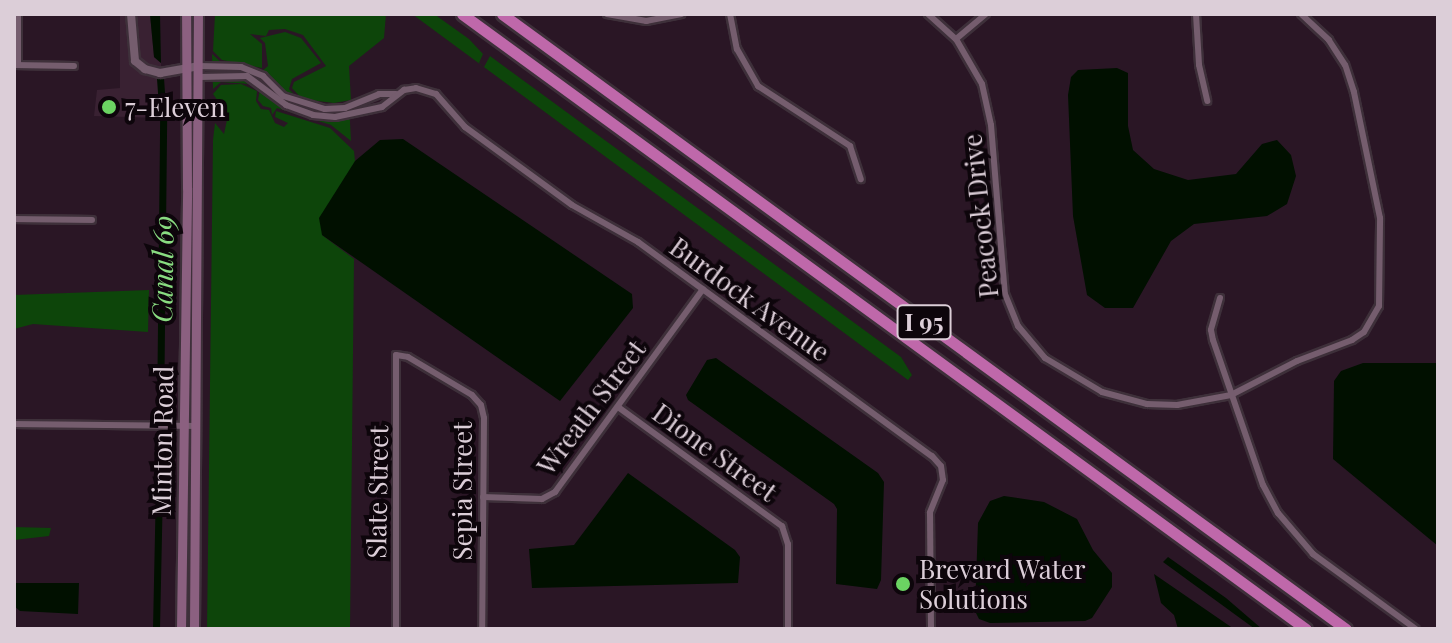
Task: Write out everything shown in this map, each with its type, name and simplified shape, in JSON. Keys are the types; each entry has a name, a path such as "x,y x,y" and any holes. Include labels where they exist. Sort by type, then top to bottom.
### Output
{"highway":[{"name":"I 95","path":"462,14 1306,629"},
{"name":"I 95","path":"502,14 1346,629"}],"main road":[{"name":"Minton Road","path":"181,629 186,14"},
{"name":"Minton Road","path":"194,629 198,14"}],"street":[{"path":"18,14 16,65 74,66"},
{"path":"131,14 131,47 135,61 151,71 200,72"},
{"path":"607,14 646,21 681,14"},
{"path":"730,14 737,49 758,86 850,146 857,158 861,179"},
{"name":"Peacock Drive","path":"928,14 956,39 976,69 988,106 1005,294 1018,326 1030,342 1072,377 1123,399 1177,405 1231,395 1297,361 1352,340 1364,332 1379,306 1380,218 1354,92 1345,65 1329,40 1301,14"},
{"path":"956,39 986,14"},
{"path":"1196,14 1199,65 1207,101"},
{"path":"1311,21 1317,14"},
{"name":"Burdock Avenue","path":"200,72 247,76 269,86 286,105 314,111 352,115 373,110 396,94"},
{"name":"Burdock Avenue","path":"314,111 348,107 371,96 396,94 416,88 436,94 477,136 572,205 638,242 941,466 943,480 930,513 931,629"},
{"path":"371,96 373,110"},
{"path":"348,107 352,115"},
{"path":"14,219 92,220"},
{"name":"Wreath Street","path":"483,497 542,499 555,492 703,289"},
{"path":"1220,298 1211,330 1263,485 1287,524 1313,554 1416,629"},
{"name":"Sepia Street","path":"396,355 408,357 481,405 482,629"},
{"name":"Slate Street","path":"396,355 396,629"},
{"name":"Dione Street","path":"618,407 782,526 788,544 788,629"},
{"path":"14,424 197,426"}],"shaded area":[{"path":"120,14 128,14 128,47 132,63 143,72 161,76 162,118 94,116 97,90 120,88"},
{"path":"134,14 150,14 154,57 161,63 161,69 138,59"},
{"path":"150,14 160,14 161,63 154,57"},
{"path":"1117,68 1128,73 1128,126 1133,150 1154,169 1188,180 1236,174 1262,144 1277,140 1291,155 1296,176 1287,204 1267,216 1194,224 1171,241 1133,308 1105,308 1087,295 1073,216 1068,95 1071,77 1078,70"},
{"path":"403,139 632,294 633,308 560,401 322,235 319,218 355,161 380,140"},
{"path":"716,358 878,473 884,482 881,580 877,589 836,584 837,509 834,504 688,400 686,395 707,360"},
{"path":"1363,363 1438,363 1438,546 1333,459 1334,381 1341,371"},
{"path":"628,473 735,550 740,557 738,583 532,588 529,549 574,545"},
{"path":"1004,496 1044,502 1077,519 1093,550 1112,573 1112,587 1092,618 1085,621 990,623 979,619 975,611 978,523 990,501"},
{"path":"1168,557 1226,598 1262,629 1255,629 1163,562"},
{"path":"1154,574 1234,629 1178,629 1174,615 1161,603"},
{"path":"16,583 79,583 78,614 20,611 14,606"}],"green space":[{"path":"215,14 386,14 384,38 349,66 351,100 334,103 302,99 292,88 294,82 326,66 303,35 285,29 269,30 266,36 250,34 262,44 262,68 222,60 213,51"},
{"path":"412,14 434,14 469,39 483,54 479,63 484,67 490,56 901,357 912,375 908,380"},
{"path":"285,32 301,38 321,63 292,79 289,89 301,102 334,106 349,103 351,141 331,125 277,108 272,115 271,108 263,106 258,100 260,89 250,84 221,82 213,89 212,54 222,63 262,71 268,66 265,43 260,38"},
{"path":"241,84 257,91 256,101 261,109 269,110 275,123 284,127 288,123 275,117 276,111 330,128 354,151 355,161 322,235 354,259 350,629 207,629 213,140 215,123 224,134 228,115 213,94 221,85"},
{"path":"149,290 148,332 33,324 14,329 14,295"},
{"path":"14,527 51,528 49,536 14,540"}],"waterway":[{"name":"Canal 69","path":"160,78 162,106"},
{"name":"Canal 69","path":"160,421 163,117"},
{"name":"Canal 69","path":"156,629 160,431"}],"place":[{"name":"7-Eleven","path":"109,107"},
{"name":"Brevard Water Solutions","path":"903,584"}]}
